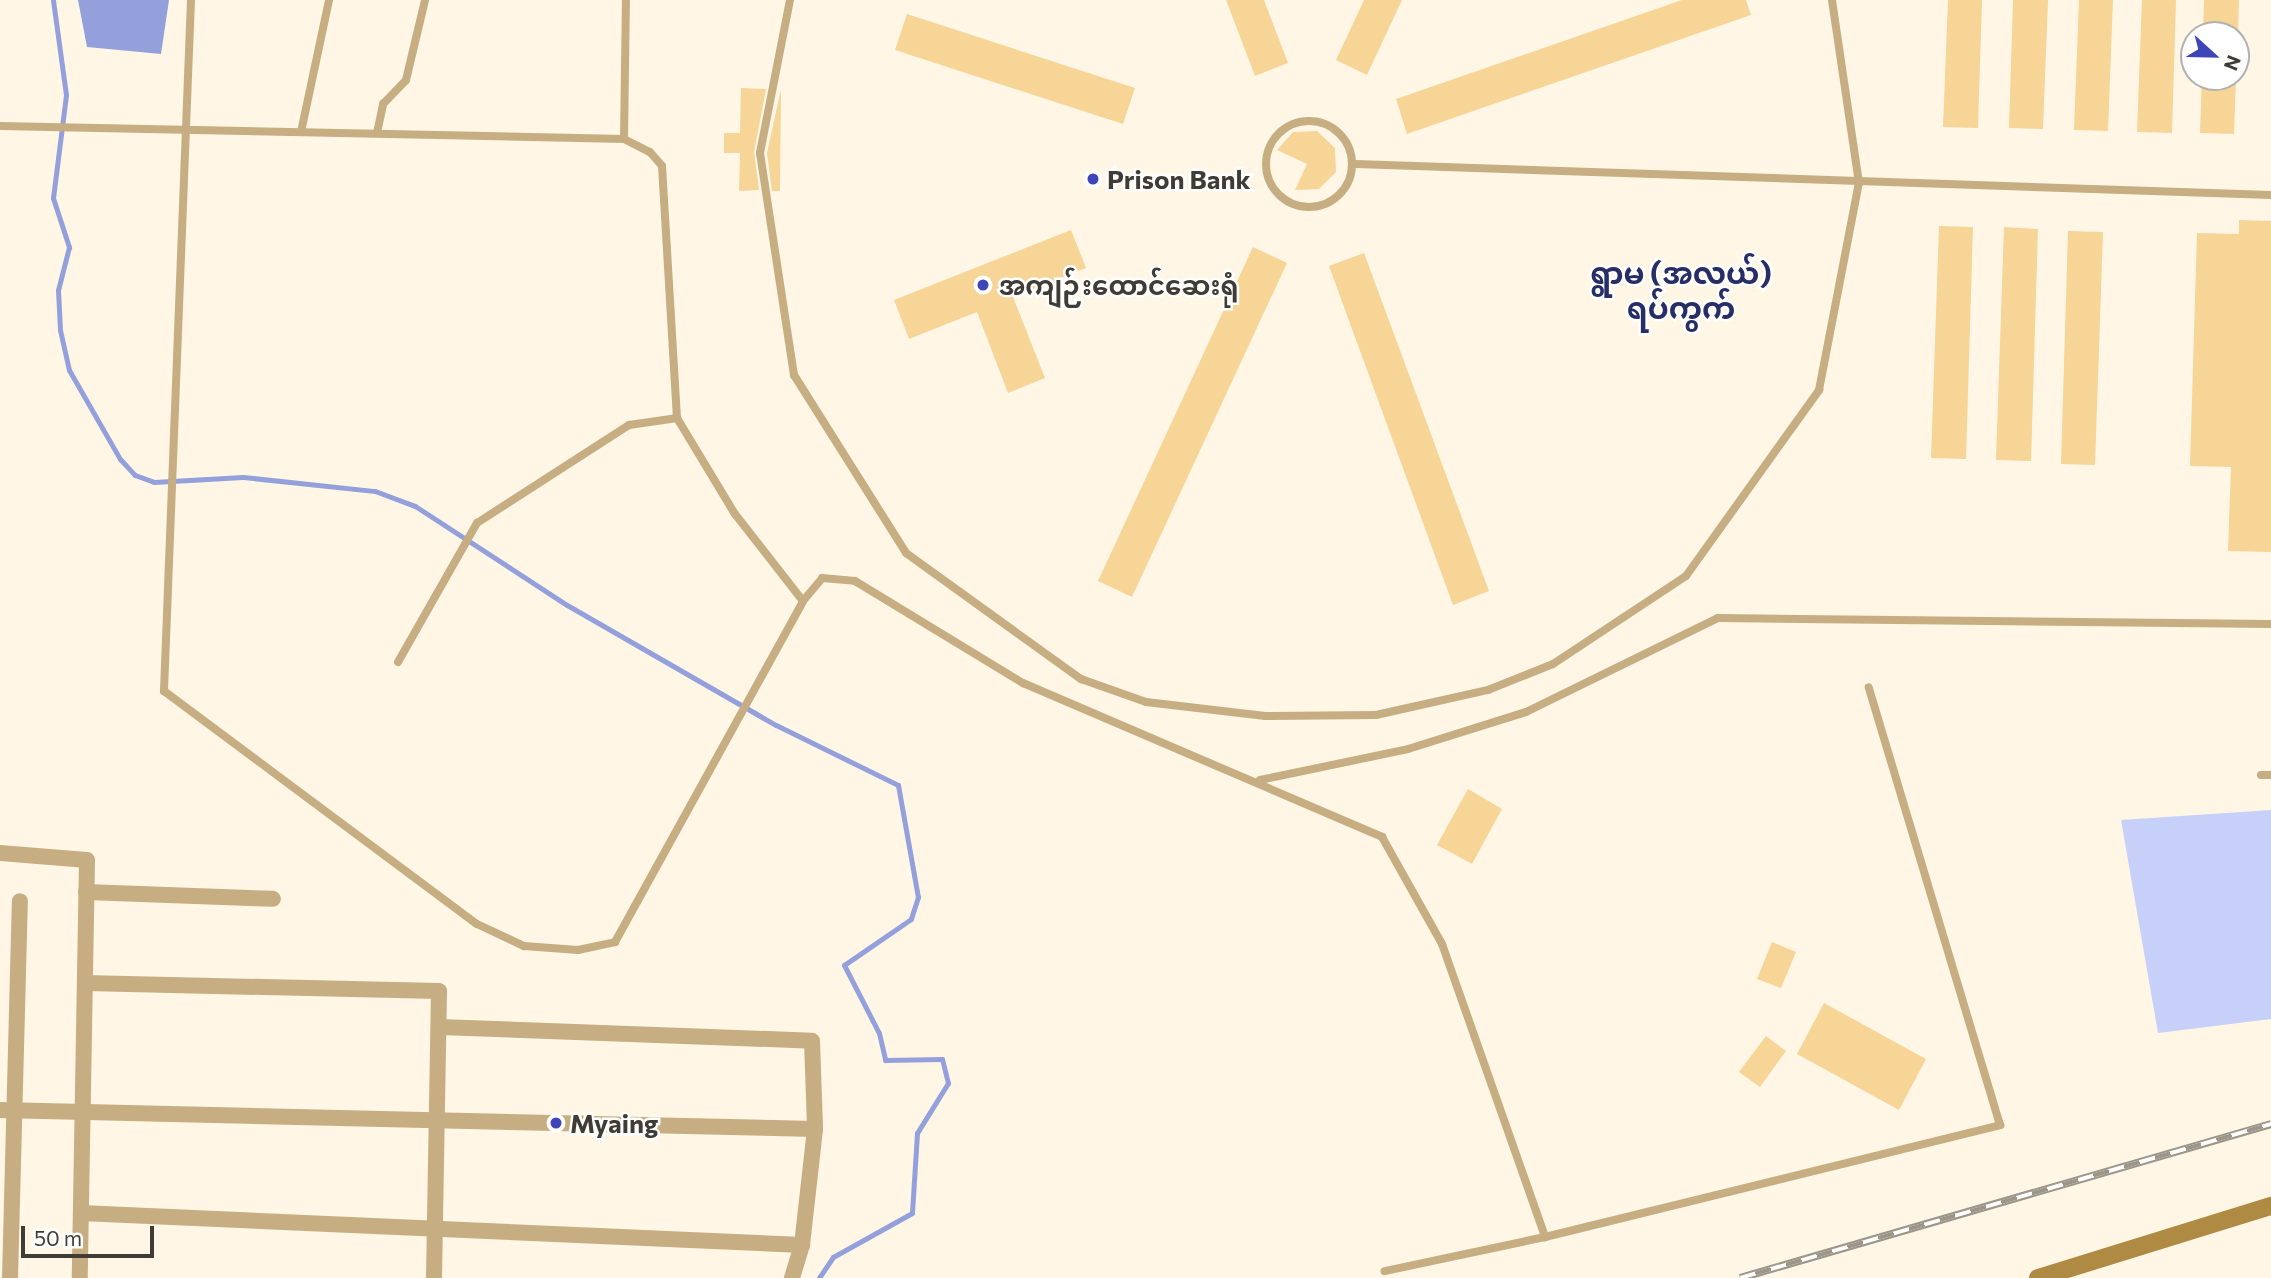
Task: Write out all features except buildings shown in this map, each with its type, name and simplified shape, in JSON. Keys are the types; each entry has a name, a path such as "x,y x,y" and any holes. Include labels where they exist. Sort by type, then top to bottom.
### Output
{"main road":[{"path":"2038,1278 2271,1206"}],"street":[{"path":"0,853 86,857 79,1278"},
{"path":"86,892 273,899"},
{"path":"10,1278 8,1110 20,901"},
{"path":"85,983 439,990 434,1278"},
{"path":"439,1027 812,1041 815,1129 803,1245 792,1278"},
{"path":"8,1110 815,1129"},
{"path":"80,1213 803,1245"}],"lane":[{"path":"191,0 182,130 163,691 404,875 524,946 578,950 615,942 803,601 822,578 855,582 1023,683 1260,780 1382,837 1442,944 1545,1237"},
{"path":"301,132 329,0"},
{"path":"377,134 383,104 406,80 425,0"},
{"path":"624,139 626,0"},
{"path":"790,0 760,153 794,375 906,553 1081,679 1146,702 1265,716 1377,715 1488,690 1553,664 1686,576 1819,390 1859,183 1832,0"},
{"path":"1312,120 1336,129 1356,164 1332,203 1311,209 1280,195 1262,175 1271,141 1288,123 1312,120"},
{"path":"0,126 624,139 663,166 677,418 735,513 803,601"},
{"path":"1356,164 2271,195"},
{"path":"398,662 477,523 629,425 677,418"},
{"path":"1260,780 1408,749 1526,712 1718,618 2271,624"},
{"path":"1385,1271 1545,1237 2000,1125 1869,687"},
{"path":"2261,775 2271,775"}],"shaded area":[{"path":"78,0 169,0 161,54 87,47"},
{"path":"2271,810 2271,1019 2158,1033 2121,820"}],"waterway":[{"path":"53,0 66,95 53,198 69,247 58,290 60,330 69,370 120,459 135,475 154,482 243,477 375,491 415,506 567,605 776,725 898,785 918,897 911,919 844,965 879,1033 885,1060 942,1059 948,1083 917,1133 912,1213 833,1257 819,1278"}],"railway":[{"path":"1740,1278 2271,1124"}],"place":[{"name":"Prison Bank","path":"1093,179"},
{"name":"အကျဉ်းထောင်ဆေးရုံ","path":"983,285"},
{"name":"Myaing","path":"556,1123"}],"district":[{"name":"ရွာမ (အလယ်) ရပ်ကွက်","path":"1681,289"}]}
